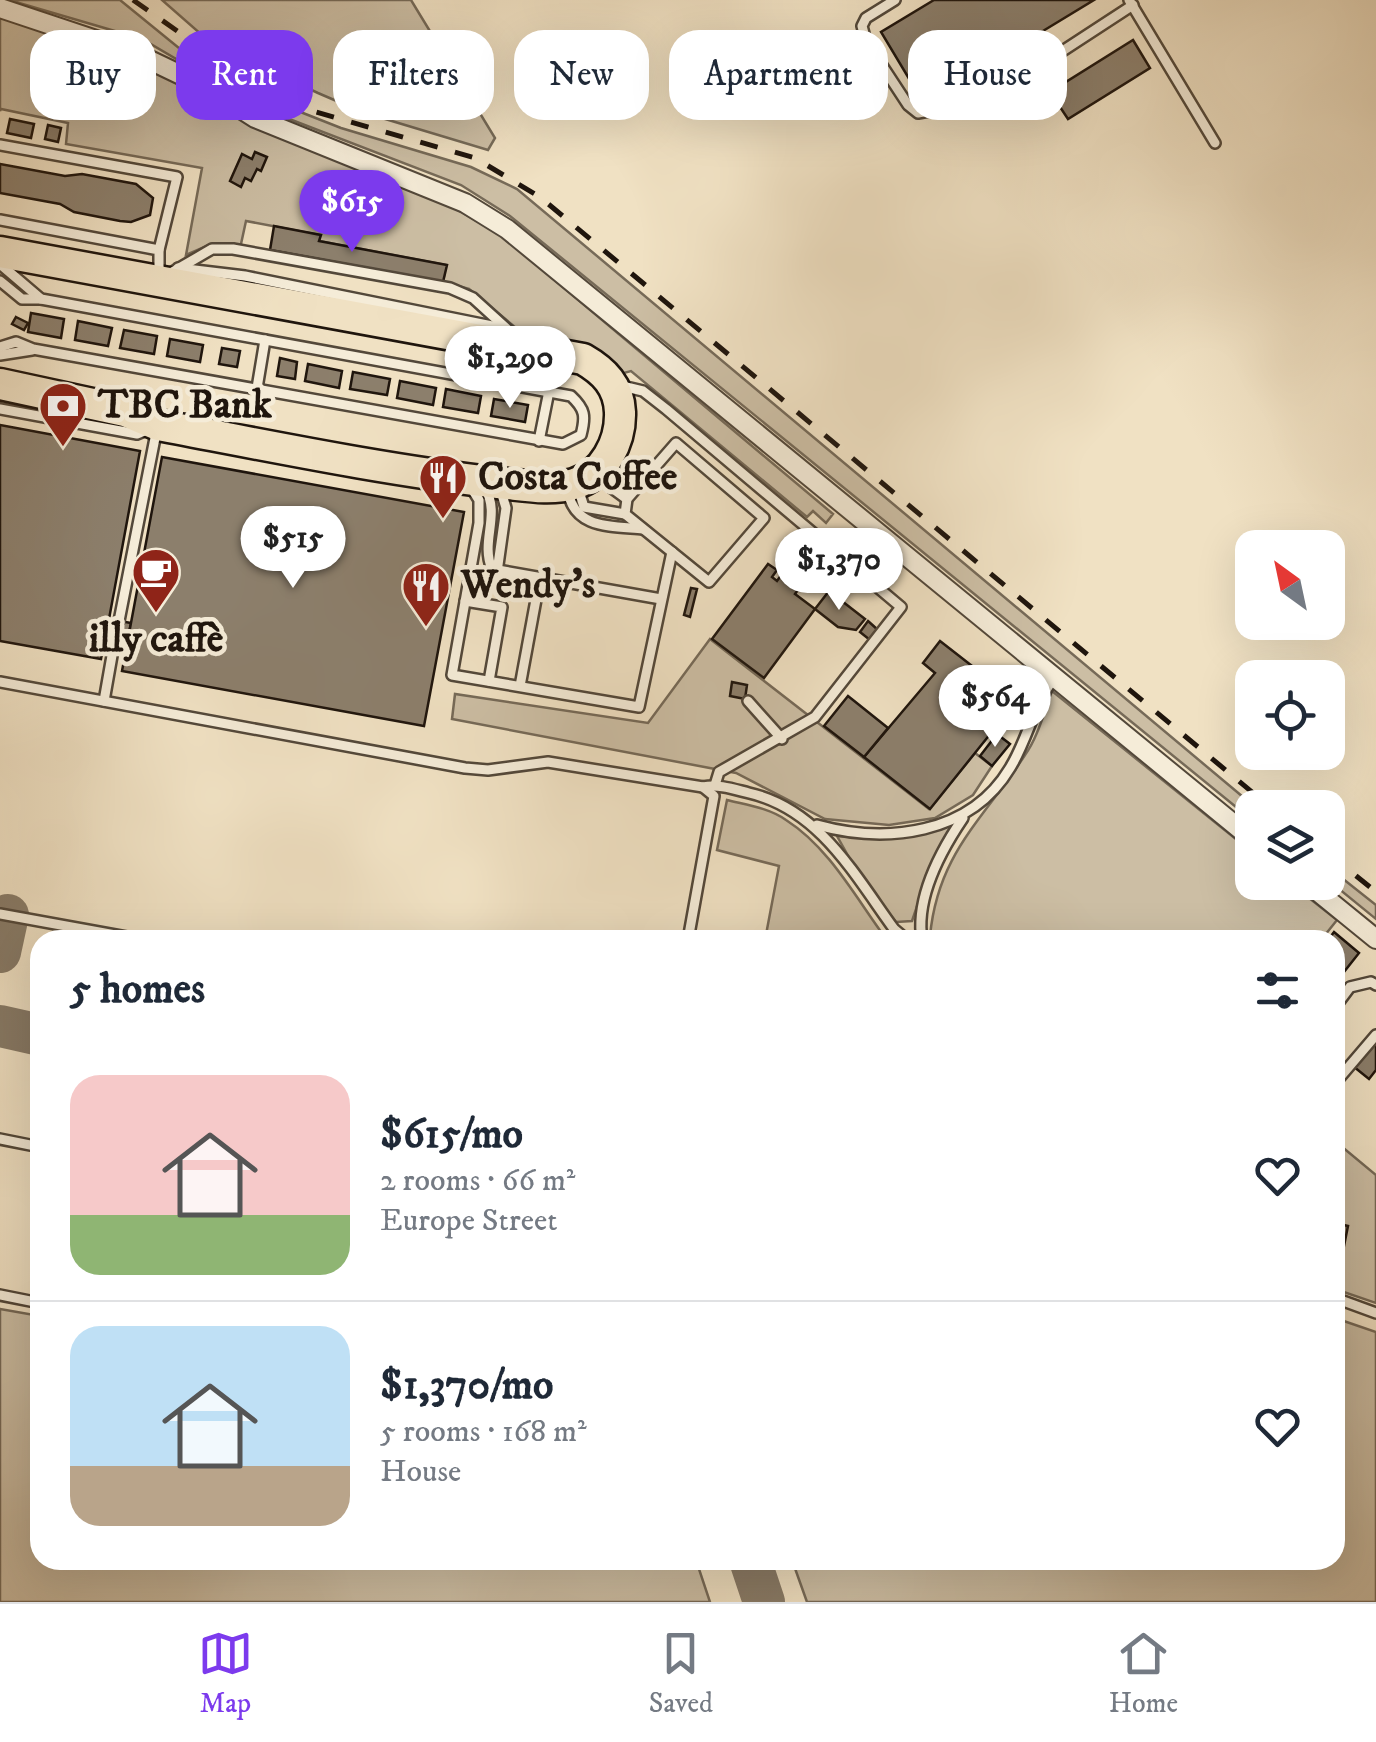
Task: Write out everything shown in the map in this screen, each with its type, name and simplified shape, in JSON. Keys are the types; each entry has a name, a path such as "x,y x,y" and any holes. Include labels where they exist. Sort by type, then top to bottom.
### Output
{"main road":[{"path":"0,252 168,274 583,359 603,370 615,389 620,425 614,446 580,481 534,487 479,481 158,425 125,411 0,384"}],"street":[{"path":"0,8 135,53 208,88 255,118 479,212 522,242 1235,825"},
{"path":"1328,900 1376,939"}],"lane":[{"path":"895,0 866,18 862,26 866,41 908,105 918,112 986,101 1131,3 1215,143"},
{"path":"0,145 177,176 159,250 168,274"},
{"path":"0,220 159,250"},
{"path":"168,274 212,248 233,249 450,288 473,298 531,349"},
{"path":"0,264 41,298"},
{"path":"168,274 255,278 505,328"},
{"path":"0,281 22,299 41,298 571,396 582,406 586,418 581,435 563,444 34,349 16,342 0,347"},
{"path":"257,388 265,340"},
{"path":"0,355 34,349"},
{"path":"615,389 630,386 666,408 901,607 815,717 718,772 715,785"},
{"path":"539,441 549,391"},
{"path":"0,410 137,434 158,425"},
{"path":"119,620 158,425"},
{"path":"580,481 584,507 626,514 709,582 764,518 676,443 626,499 626,514"},
{"path":"479,481 493,506 486,556 496,572 661,599"},
{"path":"479,481 474,491 480,511 452,675 640,708 672,552"},
{"path":"580,481 604,486 626,499"},
{"path":"580,481 571,507 584,518 645,530"},
{"path":"520,686 540,578"},
{"path":"465,600 502,607 489,681"},
{"path":"104,701 114,650"},
{"path":"920,930 928,886 950,838 965,815 1012,767 1034,709 1054,678"},
{"path":"0,682 464,768 488,770 548,762 703,787 715,785 776,799 814,825 894,930"},
{"path":"748,701 782,739"},
{"path":"690,930 714,796 703,787"},
{"path":"814,825 846,833 884,835 933,828 965,815"},
{"path":"0,914 88,930"},
{"path":"1345,994 1350,987 1371,982 1376,985"},
{"path":"1345,1072 1376,1034"},
{"path":"0,1139 30,1145"},
{"path":"0,1295 30,1300"},
{"path":"1345,1302 1376,1313"}],"shaded area":[{"path":"9,0 120,0 176,46 176,59 156,47 156,30 111,30"},
{"path":"162,0 411,0 429,30 333,30 333,99 313,91 313,30 196,30"},
{"path":"0,15 46,30 30,30 30,115 0,111"},
{"path":"156,72 176,81 176,120 262,120 447,204 501,235 833,514 826,523 813,511 807,517 631,371 616,375 533,342 469,289 443,282 446,265 319,241 320,235 246,221 241,244 209,245 186,255 202,168 66,144 68,123 54,120 156,120"},
{"path":"313,117 471,167 517,189 1235,790 1235,806 510,216 461,185 292,120 313,120"},
{"path":"389,120 484,120 495,138 488,150"},
{"path":"710,639 929,809 975,753 992,766 973,795 935,818 889,825 825,819 736,773 452,719 455,694 648,723"},
{"path":"1052,691 1235,838 1235,900 1312,900 1337,920 1329,930 931,930 942,882 952,859 1030,748"},
{"path":"727,800 772,813 816,845 880,930 767,930 779,866 717,850"},
{"path":"955,823 930,868 912,921 896,922 860,877 837,836 897,837"},
{"path":"1345,880 1376,905 1376,919 1345,894"},
{"path":"1345,1149 1376,1175 1376,1303 1345,1292"},
{"path":"0,1309 30,1314 30,1570 699,1570 710,1602 0,1602"},
{"path":"1345,1321 1376,1332 1376,1602 807,1602 796,1570 1345,1570"}],"building":[{"path":"934,0 1094,0 1045,30 908,30 908,77 888,44 888,30 884,30"},
{"path":"1133,40 1150,68 1068,119 1067,81"},
{"path":"10,119 34,124 31,138 7,133"},
{"path":"48,125 61,128 58,142 45,139"},
{"path":"255,152 267,157 261,171 257,169 251,181 245,178 241,187 230,181 242,154 252,159"},
{"path":"0,164 136,184 153,198 150,215 131,222 120,221 0,193"},
{"path":"274,226 321,235 319,241 447,265 443,282 270,250"},
{"path":"31,313 64,319 61,338 28,332"},
{"path":"16,317 28,323 24,330 12,324"},
{"path":"78,321 112,328 108,346 75,340"},
{"path":"124,330 157,336 154,354 120,348"},
{"path":"170,339 203,345 200,362 167,356"},
{"path":"222,348 240,351 237,367 219,364"},
{"path":"280,358 297,362 295,379 277,376"},
{"path":"308,364 342,371 339,388 305,381"},
{"path":"353,372 390,379 387,395 350,389"},
{"path":"400,381 436,388 433,405 397,398"},
{"path":"446,389 481,396 478,413 443,407"},
{"path":"494,399 528,405 525,422 491,416"},
{"path":"0,425 140,451 109,619 131,623 125,652 103,648 101,659 0,641"},
{"path":"162,457 464,512 424,726 122,671"},
{"path":"792,560 810,573 795,594 815,609 764,678 712,639 768,564 777,570 772,577 777,581"},
{"path":"691,588 697,589 690,617 684,615"},
{"path":"829,591 865,619 856,630 838,627 815,609"},
{"path":"868,621 878,630 870,640 860,632"},
{"path":"940,641 999,687 981,709 969,699 961,709 991,733 930,809 864,757 935,673 923,663"},
{"path":"732,682 747,685 745,699 730,696"},
{"path":"848,696 888,728 864,757 824,726"},
{"path":"1004,705 1010,709 1001,721 996,717"},
{"path":"997,734 1010,744 992,766 980,756"},
{"path":"1345,941 1359,953 1345,971"},
{"path":"1371,1033 1376,1037 1376,1070 1369,1079 1348,1062"}],"taxiway":[{"path":"0,952 8,915"},
{"path":"0,1026 30,1033"},
{"path":"753,1570 764,1602"}],"railway":[{"path":"133,0 253,84 316,112 475,158 540,197 1249,790"},
{"path":"1345,867 1376,892"}],"place":[{"name":"TBC Bank","path":"63,448"},
{"name":"Costa Coffee","path":"443,520"},
{"name":"illy caffè","path":"156,614"},
{"name":"Wendy's","path":"426,628"}]}
